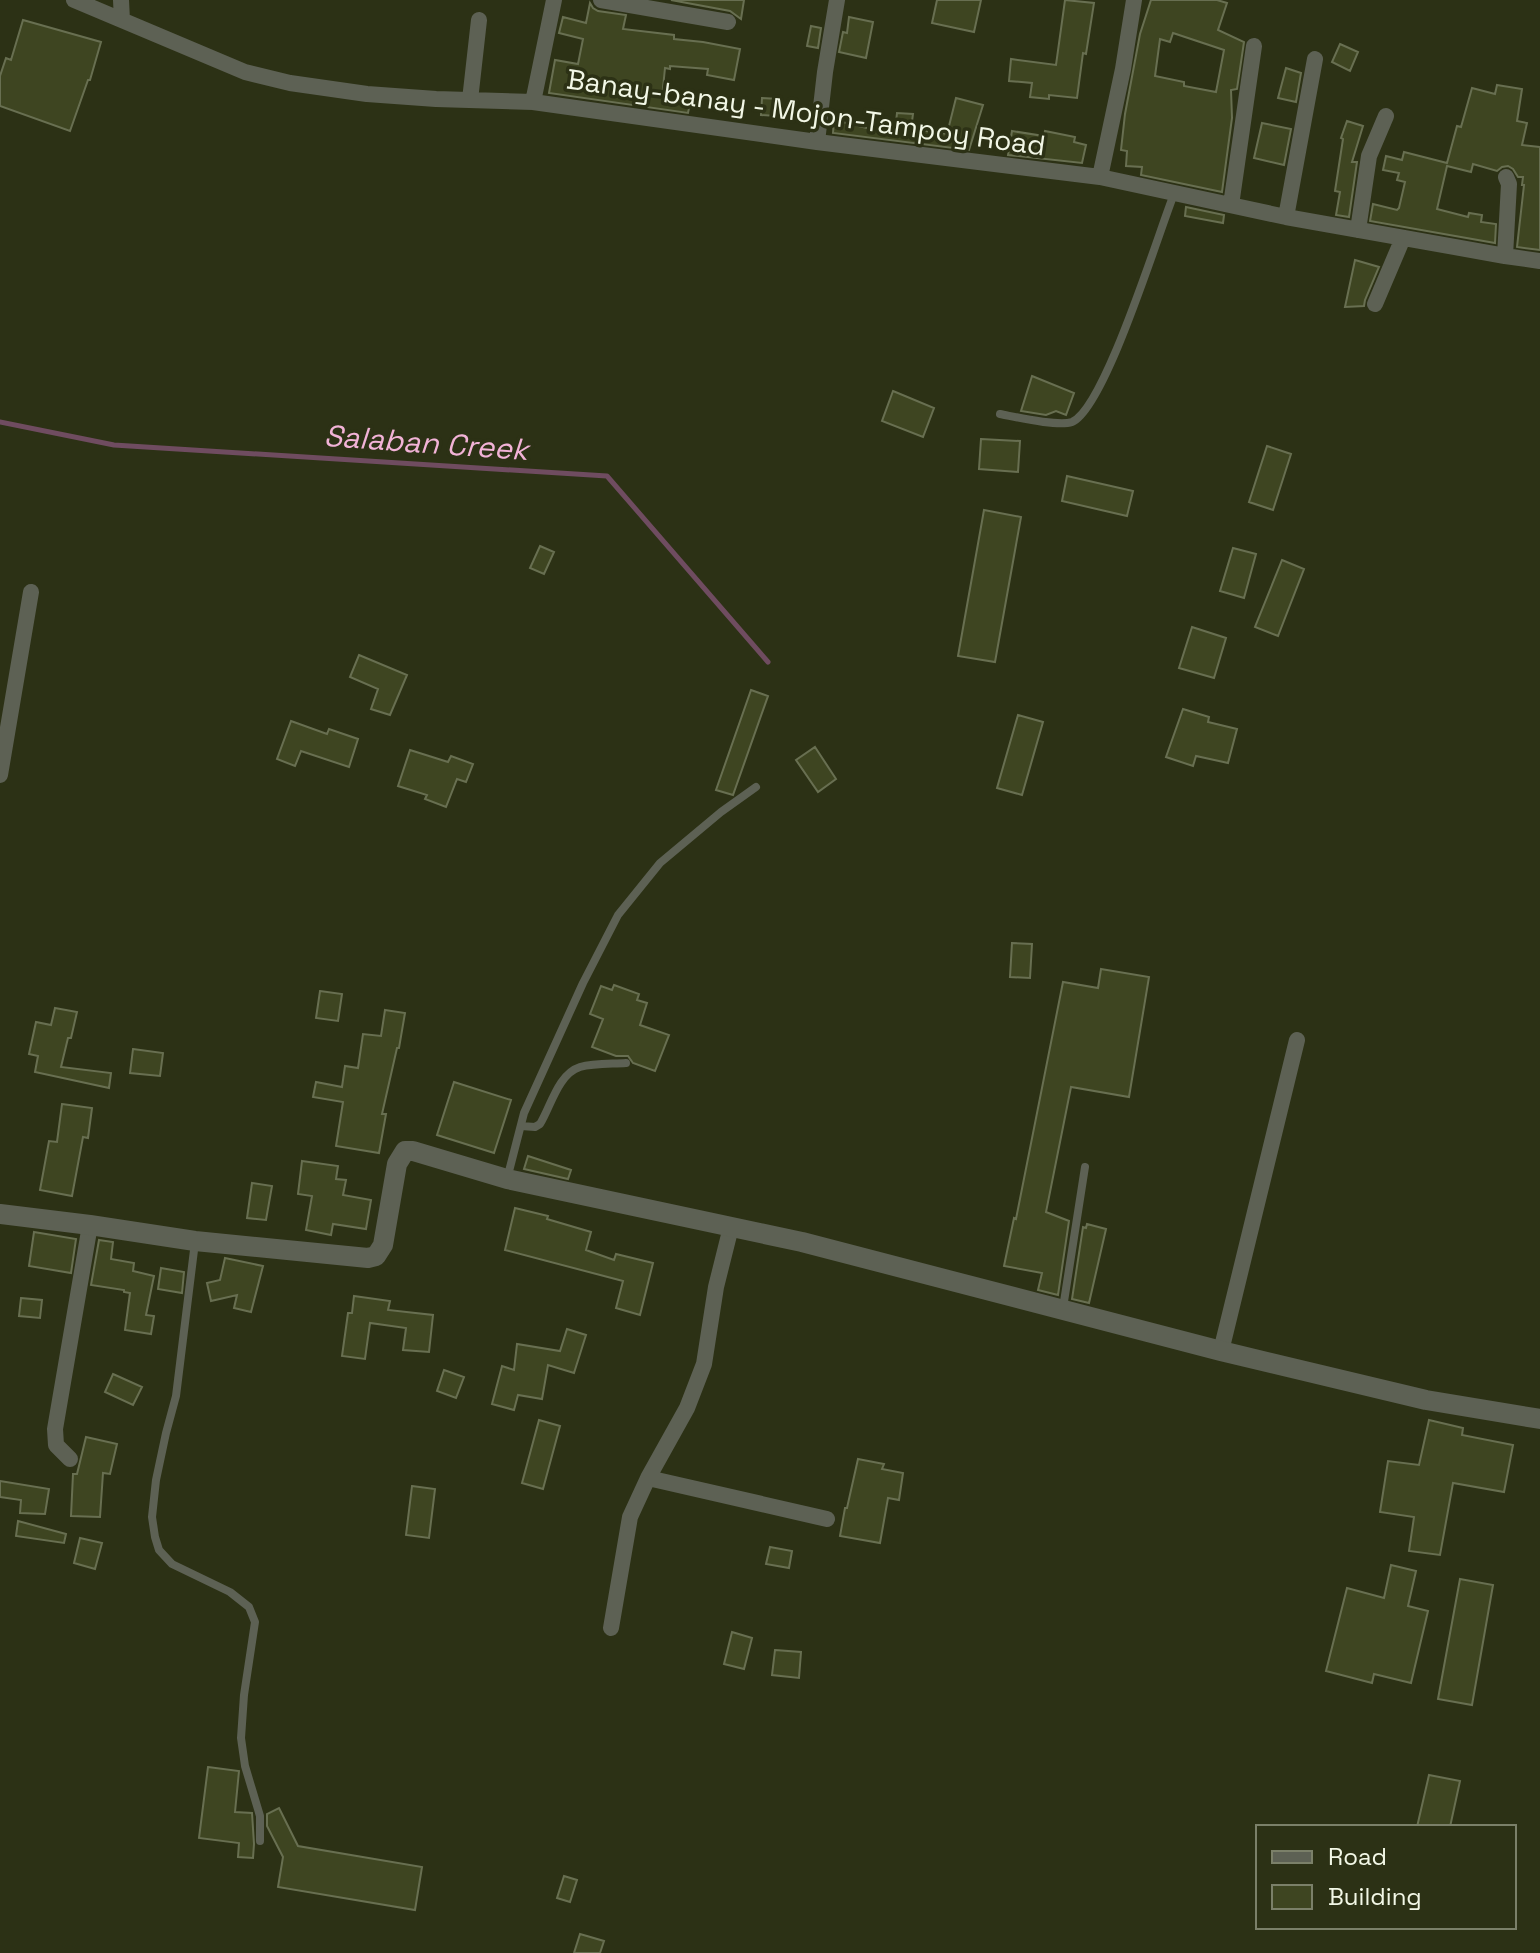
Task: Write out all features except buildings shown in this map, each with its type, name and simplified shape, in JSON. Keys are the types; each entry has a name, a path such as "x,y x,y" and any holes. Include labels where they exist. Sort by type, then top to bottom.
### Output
{"street":[{"name":"Banay-banay - Mojon-Tampoy Road","path":"74,0 245,72 290,83 367,94 533,102 817,142 1100,177 1286,217 1540,261"},
{"path":"121,0 122,20"},
{"path":"533,102 554,0"},
{"path":"601,0 728,22"},
{"path":"817,142 837,0"},
{"path":"1100,177 1134,0"},
{"path":"470,100 479,20"},
{"path":"1231,205 1254,46"},
{"path":"1286,217 1315,59"},
{"path":"1358,230 1369,156 1386,116"},
{"path":"1505,256 1509,184 1506,177"},
{"path":"1375,304 1403,238"},
{"path":"0,775 31,592"},
{"path":"1221,1351 1297,1040"},
{"path":"0,1214 195,1241 368,1258 376,1256 383,1245 397,1164 405,1151 413,1151 507,1179 802,1242 1221,1351 1426,1400 1540,1419"},
{"path":"70,1459 56,1445 55,1429 90,1225"},
{"path":"611,1628 630,1517 687,1408 704,1364 716,1287 731,1227"},
{"path":"648,1478 827,1519"}],"lane":[{"path":"1000,414 1064,424 1076,420 1083,413 1115,356 1174,193"},
{"path":"507,1179 524,1113 583,983 618,915 660,863 756,787"},
{"path":"521,1126 535,1127 540,1124 569,1073 584,1066 626,1063"},
{"path":"1062,1310 1085,1167"},
{"path":"195,1241 176,1396 156,1480 152,1517 159,1550 172,1564 230,1592 249,1607 255,1622 241,1738 245,1766 260,1816 260,1841"}],"waterway":[{"name":"Salaban Creek","path":"0,422 114,445 607,476 768,662"}]}
